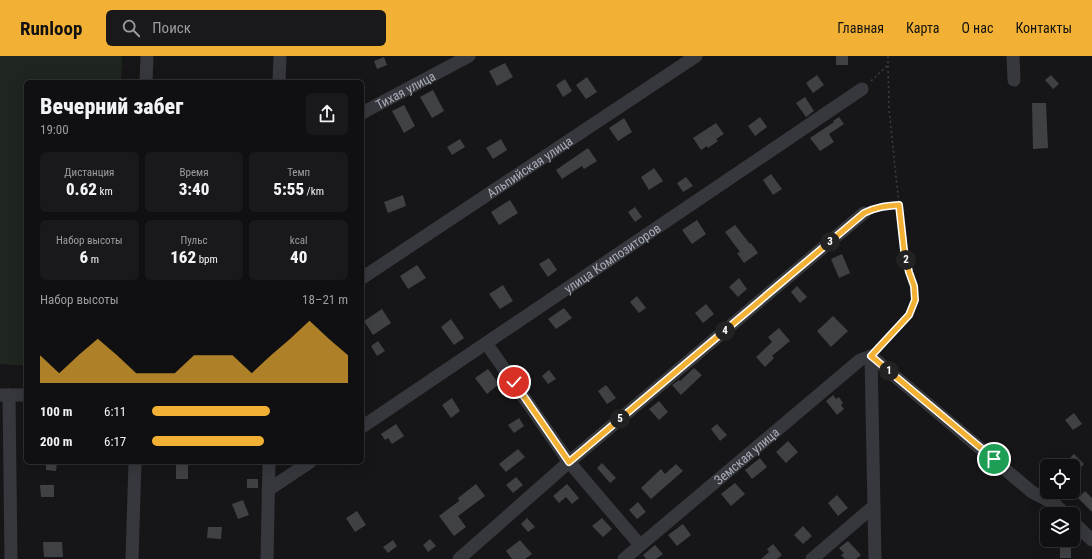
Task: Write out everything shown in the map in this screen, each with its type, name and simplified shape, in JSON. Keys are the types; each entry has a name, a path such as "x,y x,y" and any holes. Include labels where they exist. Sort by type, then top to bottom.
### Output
{"street":[{"path":"146,80 147,56"},
{"path":"279,80 280,56"},
{"name":"Тихая улица","path":"364,112 469,56"},
{"name":"Альпийская улица","path":"364,277 696,56"},
{"path":"1013,56 1014,80"},
{"name":"улица Композиторов","path":"364,426 862,89"},
{"path":"459,559 569,462 864,213"},
{"path":"486,343 569,462 640,545"},
{"path":"871,356 875,559"},
{"path":"871,356 1032,492 1058,507"},
{"name":"Земская улица","path":"624,559 860,360 871,356"},
{"path":"11,559 5,395 24,395"},
{"path":"132,559 135,464"},
{"path":"267,559 269,464"},
{"path":"268,490 307,464"},
{"path":"812,559 874,506"},
{"path":"1080,529 1092,540"}],"path":[{"path":"871,356 909,315 915,300 914,286 904,250 899,205 889,109 888,56"},
{"path":"862,89 888,65"},
{"path":"864,213 881,206 899,205"}],"shaded area":[{"path":"0,56 122,56 121,80 24,80 24,366 0,364"}],"building":[{"path":"836,56 848,56 848,65 836,65"},
{"path":"384,57 387,65 377,69 374,61"},
{"path":"505,63 513,77 497,86 489,71"},
{"path":"817,75 824,85 813,93 806,83"},
{"path":"1051,75 1059,84 1053,89 1045,80"},
{"path":"587,77 597,92 586,99 576,85"},
{"path":"565,79 572,91 563,97 556,85"},
{"path":"433,90 444,111 432,118 420,97"},
{"path":"805,97 814,111 806,117 796,103"},
{"path":"1032,103 1046,103 1048,148 1033,149"},
{"path":"404,105 415,126 404,133 392,111"},
{"path":"760,117 767,127 755,136 748,126"},
{"path":"839,117 844,124 829,134 834,142 820,151 810,138"},
{"path":"624,118 632,132 618,141 609,128"},
{"path":"716,123 724,134 716,139 718,141 708,148 707,146 701,150 693,138"},
{"path":"460,139 465,147 452,155 447,147"},
{"path":"501,139 507,150 493,159 486,148"},
{"path":"588,148 597,161 584,169 582,166 562,179 556,170"},
{"path":"654,168 663,181 649,190 641,177"},
{"path":"771,174 782,189 773,195 763,180"},
{"path":"686,177 693,186 683,192 677,183"},
{"path":"403,195 406,206 388,213 384,202"},
{"path":"510,200 518,213 499,225 491,212"},
{"path":"635,207 642,217 635,222 628,212"},
{"path":"697,220 706,234 692,244 682,230"},
{"path":"735,225 758,253 744,263 737,253 740,252 725,232"},
{"path":"842,254 850,273 839,278 831,259"},
{"path":"549,258 557,270 548,277 539,264"},
{"path":"417,265 426,278 408,289 400,276"},
{"path":"739,278 747,289 738,297 729,287"},
{"path":"503,285 513,301 500,309 489,294"},
{"path":"797,286 807,297 800,303 791,292"},
{"path":"637,296 646,308 639,313 630,302"},
{"path":"706,304 714,314 703,323 695,313"},
{"path":"564,308 572,318 556,329 548,319"},
{"path":"382,309 391,323 373,335 364,321"},
{"path":"833,316 848,331 831,347 817,331"},
{"path":"451,319 464,338 454,345 441,327"},
{"path":"779,328 790,341 772,356 774,358 765,367 756,357 772,342 768,337"},
{"path":"378,341 385,351 377,356 371,346"},
{"path":"694,368 702,375 681,395 672,385 679,380 680,381"},
{"path":"488,369 499,384 487,394 475,378"},
{"path":"549,370 556,379 548,384 542,376"},
{"path":"606,385 616,398 607,404 598,391"},
{"path":"833,395 836,399 839,397 843,403 841,405 844,409 837,415 826,401"},
{"path":"452,398 460,411 451,418 442,405"},
{"path":"659,401 668,412 659,420 649,409"},
{"path":"1074,413 1082,424 1073,430 1065,420"},
{"path":"519,418 524,426 514,433 508,425"},
{"path":"396,424 404,436 392,444 388,438 385,440 381,434"},
{"path":"717,424 727,435 720,441 711,429"},
{"path":"788,441 798,452 786,463 776,452"},
{"path":"518,449 525,457 506,472 499,464"},
{"path":"1074,454 1079,459 1069,459"},
{"path":"760,458 767,467 752,479 745,470"},
{"path":"1080,460 1084,464 1080,468"},
{"path":"602,463 616,478 610,483 597,468"},
{"path":"46,464 57,464 56,471 46,470"},
{"path":"176,464 188,464 188,479 176,479"},
{"path":"676,464 683,471 651,499 641,488 661,469 665,474"},
{"path":"516,477 523,485 513,493 506,485"},
{"path":"247,479 258,479 258,488 247,488"},
{"path":"735,483 745,494 731,506 721,494"},
{"path":"476,484 485,496 458,516 466,527 454,536 439,516 459,501 458,498"},
{"path":"567,484 579,498 572,504 566,497 559,503 553,496"},
{"path":"40,485 54,485 54,497 41,497"},
{"path":"1085,491 1092,498 1092,512 1079,499"},
{"path":"837,495 848,508 838,516 828,503"},
{"path":"243,500 249,515 238,519 232,504"},
{"path":"638,502 646,512 637,519 629,510"},
{"path":"357,511 366,525 355,532 346,518"},
{"path":"527,518 535,527 528,532 521,524"},
{"path":"602,518 612,529 603,537 592,526"},
{"path":"683,524 691,535 677,546 668,535"},
{"path":"803,526 812,536 803,544 794,535"},
{"path":"208,527 222,527 221,539 207,538"},
{"path":"430,539 436,546 428,552 423,545"},
{"path":"393,540 397,546 388,553 383,547"},
{"path":"520,540 532,554 525,559 512,559 506,551"},
{"path":"848,541 861,555 856,559 845,559 841,555 844,553 839,548"},
{"path":"43,542 62,542 63,557 44,557"},
{"path":"773,544 782,555 777,559 761,559 769,552 767,549"},
{"path":"655,545 663,554 656,559 646,559 643,555"},
{"path":"1060,547 1071,547 1071,558 1060,558"}],"route":[{"path":"514,382 569,462 864,213 881,206 899,205 904,250 914,286 915,300 909,315 871,356 994,459"}]}
